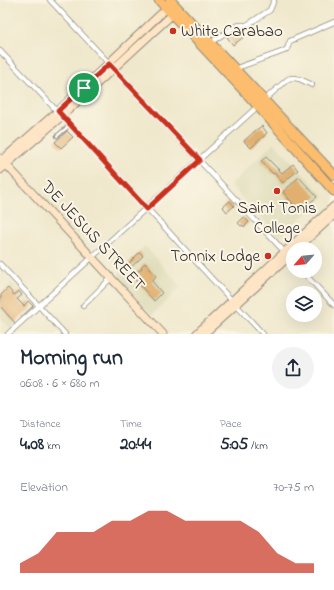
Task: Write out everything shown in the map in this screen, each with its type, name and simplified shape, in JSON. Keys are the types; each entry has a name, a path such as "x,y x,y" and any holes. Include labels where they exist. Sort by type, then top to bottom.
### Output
{"highway":[{"path":"159,0 172,7 210,43 234,69 334,191"},
{"path":"172,7 261,103 334,175"}],"street":[{"path":"50,0 286,251"},
{"path":"210,43 234,27 239,25 247,25 270,10 274,0"},
{"path":"111,66 148,37 172,7"},
{"path":"0,170 2,161 60,114 111,66 143,31 172,7"},
{"path":"234,69 284,51 287,49 290,41 334,22"},
{"path":"143,31 148,37"},
{"path":"0,51 70,124 263,334"},
{"path":"8,334 288,79 297,78 312,85"},
{"name":"DE JESUS STREET","path":"2,161 163,334"},
{"path":"302,242 334,206"},
{"path":"305,242 334,215"},
{"path":"196,334 286,258"},
{"path":"0,264 65,334"},
{"path":"83,306 111,278"},
{"path":"309,278 334,305"},
{"path":"204,334 233,302"}],"lane":[{"path":"57,136 70,124"}],"shaded area":[{"name":"Saint Tonis College","path":"274,143 324,196 280,238 230,185"},
{"path":"145,246 181,287 152,315 116,277"},
{"path":"12,283 18,289 6,300 11,306 23,294 34,306 10,328 0,317 0,295"}],"building":[{"path":"241,29 245,36 233,45 227,37 236,30"},
{"path":"262,126 267,133 251,148 244,141"},
{"path":"67,131 73,137 61,148 55,142"},
{"path":"266,157 282,173 293,164 298,170 283,183 261,161"},
{"path":"299,177 317,197 299,211 283,192"},
{"path":"230,201 234,206 227,212 223,207"},
{"path":"244,217 249,222 244,227 238,223"},
{"path":"140,252 143,256 127,271 124,268"},
{"path":"145,263 156,276 152,281 162,293 154,301 132,276 142,268 141,267"},
{"path":"8,288 14,295 19,291 22,295 17,299 24,306 28,301 33,306 15,323 0,306 1,295"}],"place":[{"name":"White Carabao","path":"173,31"},
{"name":"Saint Tonis College","path":"277,191"},
{"name":"Tonnix Lodge","path":"268,256"}],"route":[{"path":"109,64 200,160 147,209 58,111 84,88 109,64"}]}
